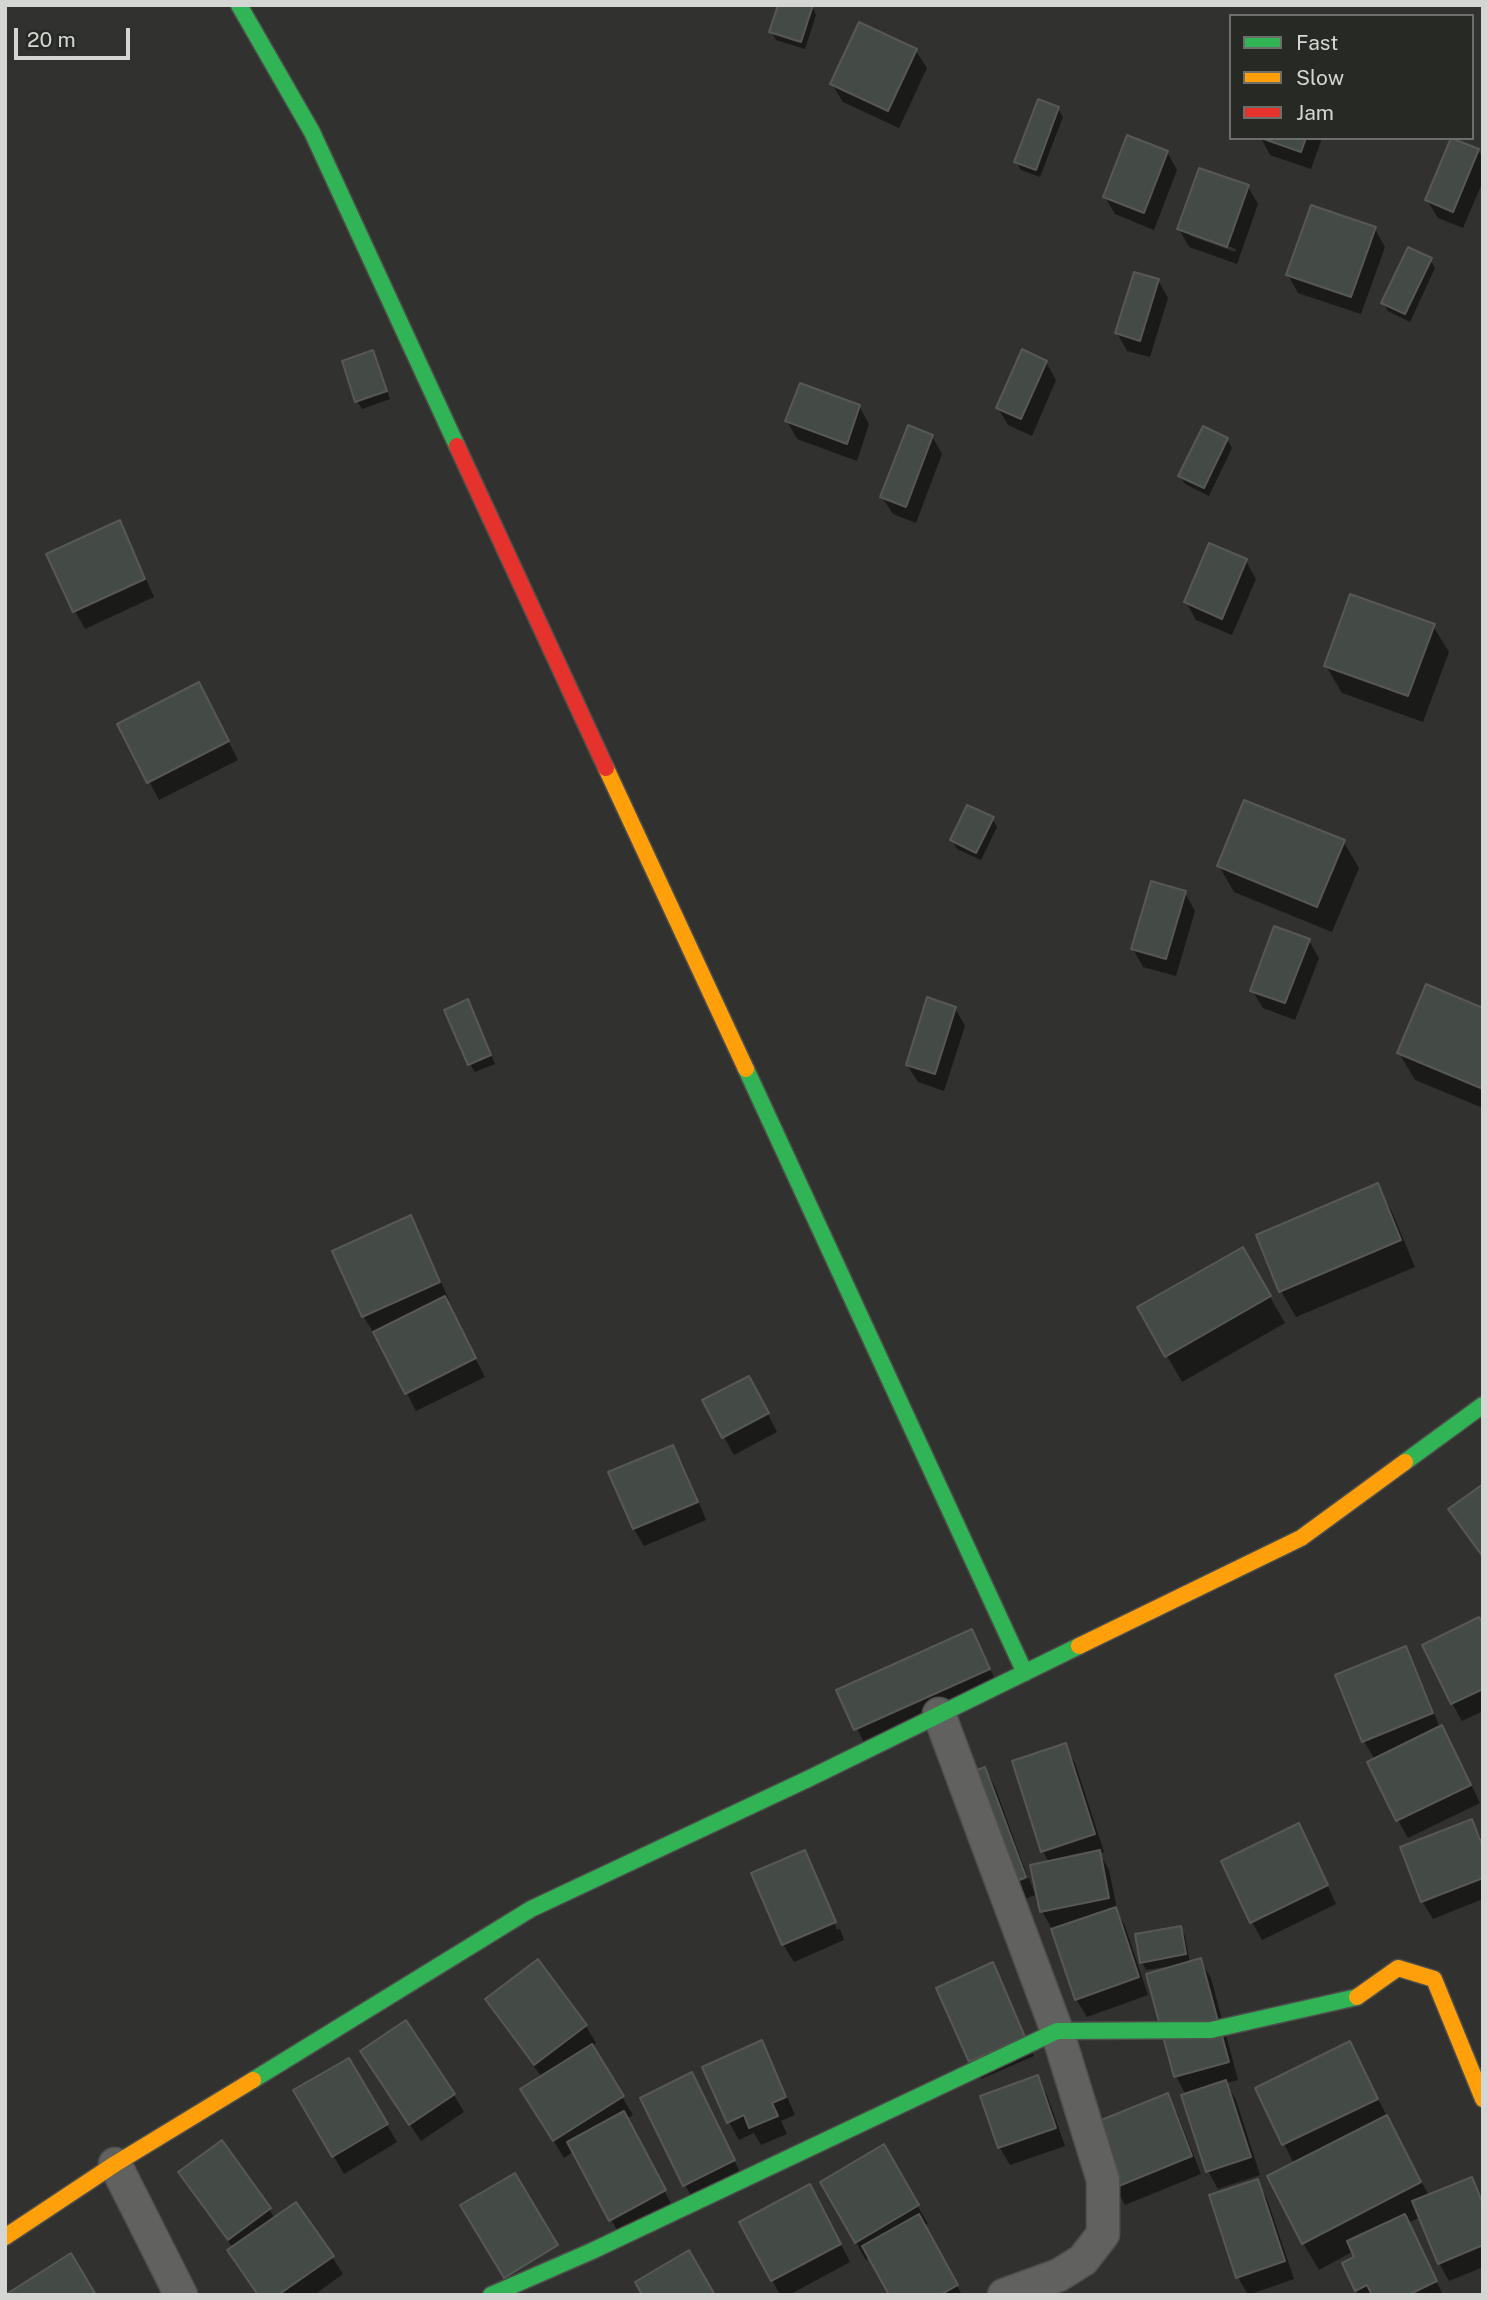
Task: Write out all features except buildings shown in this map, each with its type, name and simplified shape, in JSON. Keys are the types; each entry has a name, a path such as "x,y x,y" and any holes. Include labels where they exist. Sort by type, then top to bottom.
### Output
{"street":[{"path":"239,5 312,132 1025,1673"},
{"path":"5,2237 115,2164 531,1909 810,1778 1300,1538 1483,1405"},
{"path":"939,1714 1057,2031 1103,2180 1103,2234 1083,2260 1059,2275 1004,2295"},
{"path":"491,2295 592,2251 1057,2031 1211,2030 1354,1999 1398,1968 1434,1979 1483,2099"},
{"path":"115,2164 181,2295"}],"traffic: fast":[{"path":"239,5 312,132 457,446"},
{"path":"746,1069 1025,1673"},
{"path":"1405,1462 1483,1405"},
{"path":"253,2080 531,1909 810,1778 1079,1646"},
{"path":"491,2295 592,2251 1057,2031 1211,2030 1357,1997"}],"traffic: slow":[{"path":"606,768 746,1069"},
{"path":"1079,1646 1301,1538 1405,1462"},
{"path":"1357,1997 1398,1968 1434,1979 1483,2099"},
{"path":"5,2237 115,2164 253,2080"}],"traffic: jam":[{"path":"457,446 606,768"}]}
